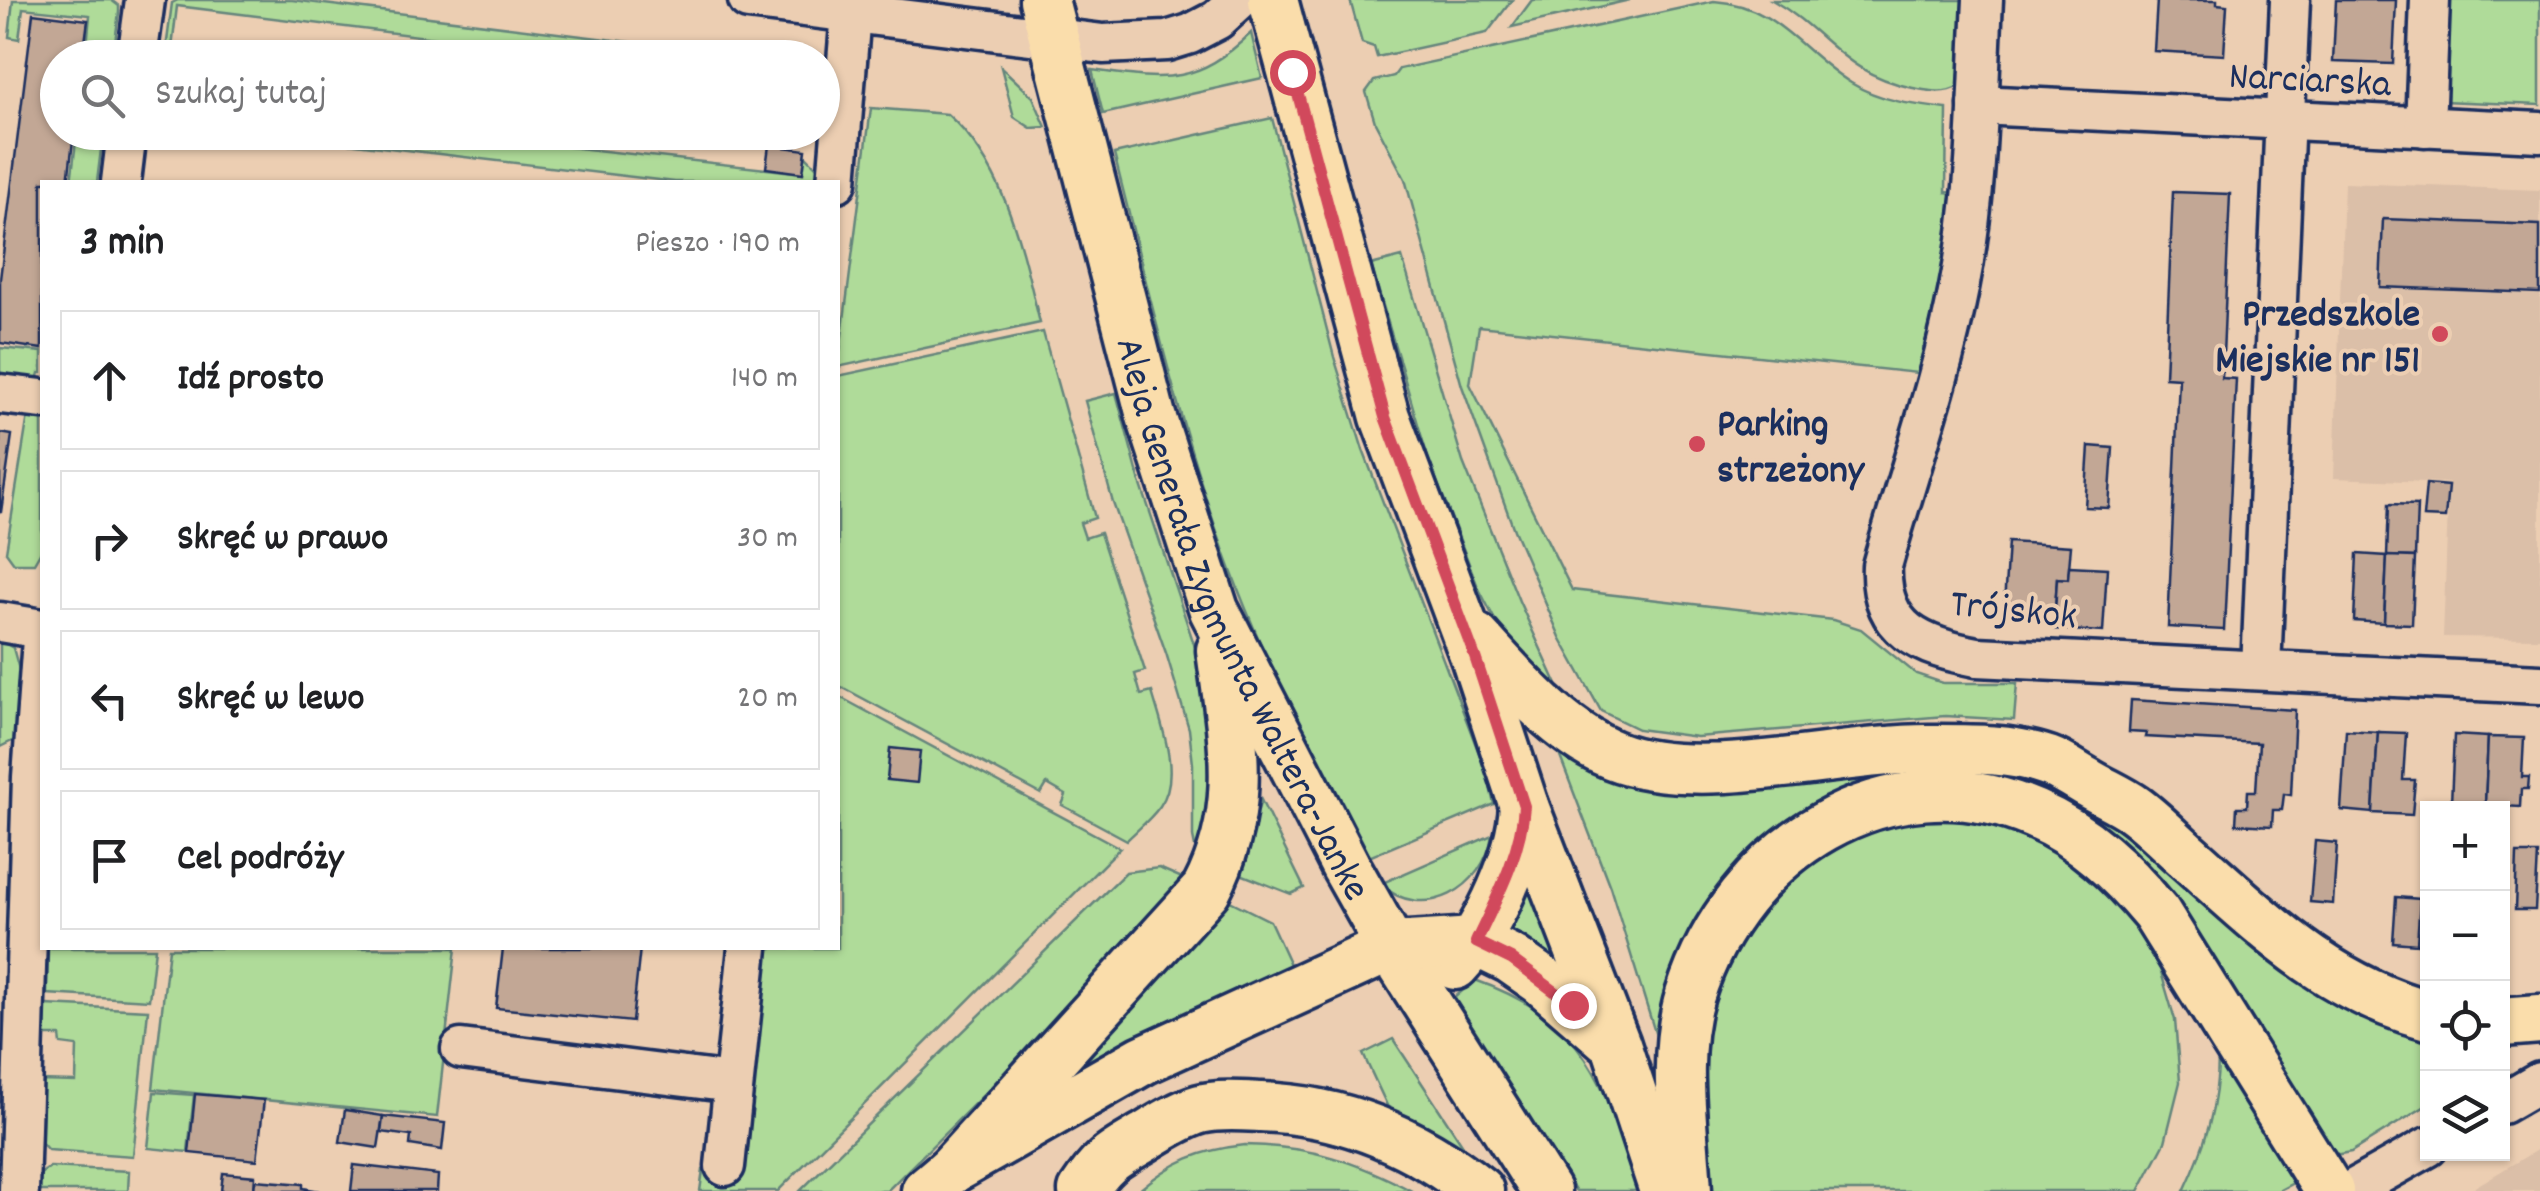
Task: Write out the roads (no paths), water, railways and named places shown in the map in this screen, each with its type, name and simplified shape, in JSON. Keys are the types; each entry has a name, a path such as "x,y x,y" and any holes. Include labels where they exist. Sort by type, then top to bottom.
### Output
{"main road":[{"path":"1273,0 1367,360 1524,806 1616,1045 1664,1191"},
{"name":"Aleja Generała Zygmunta Waltera-Janke","path":"1049,19 1151,416 1217,616 1391,948 1546,1191"},
{"path":"939,1180 1177,924 1213,876 1233,814 1236,776 1217,616"},
{"path":"1463,624 1523,690 1561,723 1612,755 1648,764 1688,768 1767,764 1906,749 1980,749 2048,761 2133,808 2268,927 2344,984 2388,1005 2420,1013"},
{"path":"1687,1191 1680,1064 1683,1022 1695,981 1736,904 1772,862 1814,830 1879,804 1941,796 1960,796 2032,813 2092,847 2122,872 2156,913 2329,1191"},
{"path":"1424,1001 1476,942 1505,878 1523,822 1524,806"},
{"path":"939,1180 1143,1060 1391,948 1476,942 1541,980 1616,1045"},
{"path":"2510,1021 2540,1019"},
{"path":"1083,1191 1101,1164 1150,1134 1201,1109 1246,1106 1330,1114 1368,1126 1452,1170 1479,1191"}],"street":[{"path":"139,40 145,0"},
{"path":"748,0 852,13 1049,19 1104,44 1166,40 1216,20 1239,0"},
{"name":"Trójskok","path":"1983,0 1978,105 1960,284 1937,380 1882,566 1886,607 1898,624 1914,637 1942,650 1977,657 2540,684"},
{"path":"2262,669 2290,0"},
{"path":"2425,127 2430,0"},
{"path":"840,148 852,13"},
{"name":"Narciarska","path":"1978,105 2540,132"},
{"path":"121,180 125,150"},
{"path":"837,180 840,150"},
{"path":"0,394 40,399"},
{"path":"0,622 40,629"},
{"path":"18,1191 32,777 40,667"},
{"path":"725,1166 748,950"},
{"path":"461,1048 733,1083"},
{"path":"2510,1099 2540,1082"},
{"path":"2350,1191 2420,1152"}],"place":[{"name":"Przedszkole Miejskie nr 151","path":"2440,334"},
{"name":"Parking strzeżony","path":"1697,444"}]}
